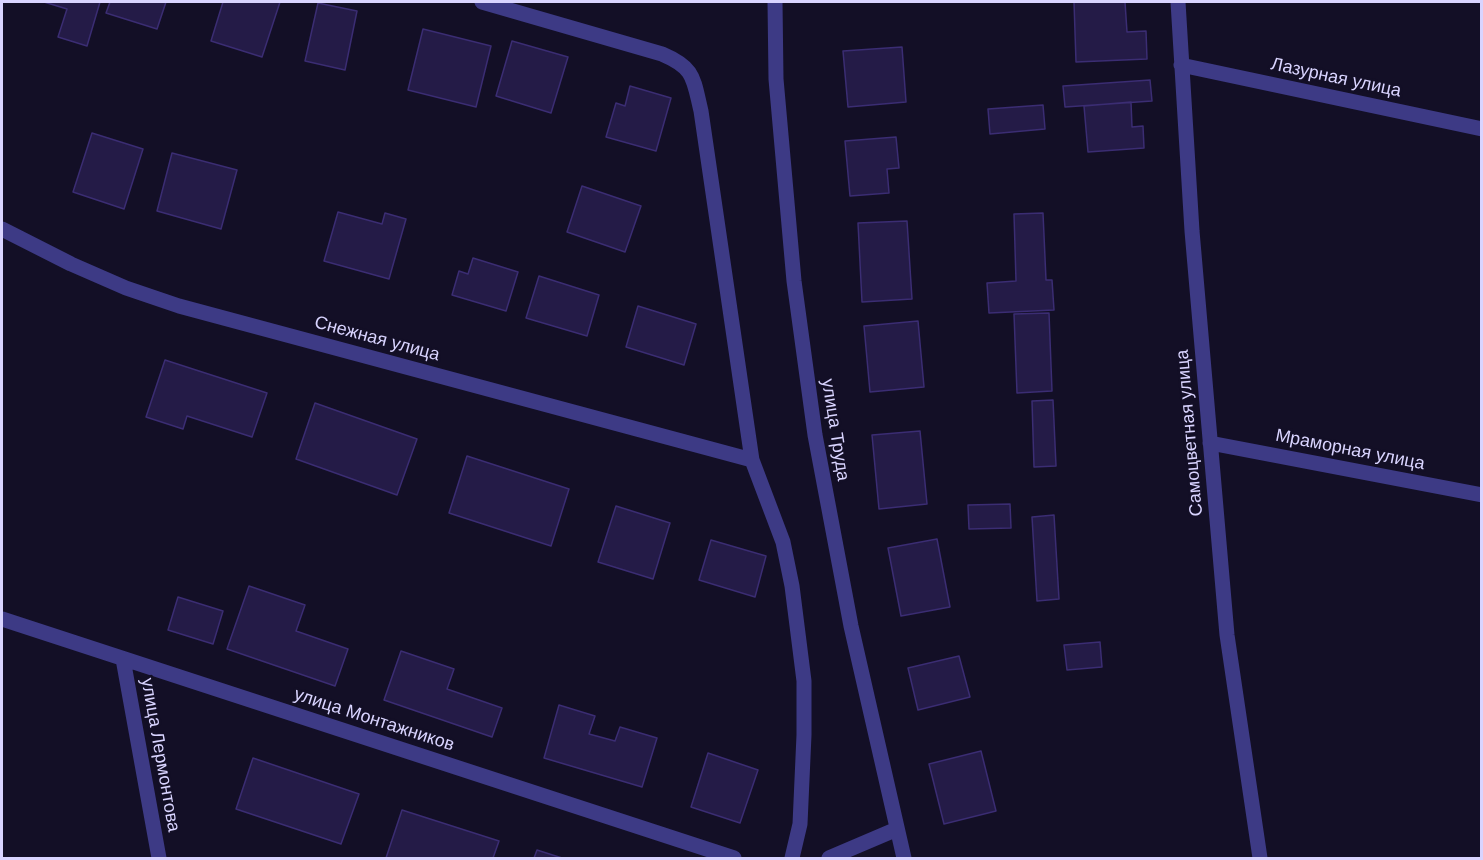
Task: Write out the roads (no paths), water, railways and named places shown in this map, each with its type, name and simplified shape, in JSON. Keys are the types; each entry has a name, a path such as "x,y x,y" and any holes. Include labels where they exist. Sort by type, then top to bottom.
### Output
{"street":[{"path":"482,2 662,54 680,62 693,76 752,460 783,542 792,586 804,681 800,824 792,858"},
{"name":"улица Труда","path":"775,2 776,79 790,245 815,435 851,626 904,858"},
{"name":"Самоцветная улица","path":"1178,2 1193,242 1227,635 1260,858"},
{"name":"Лазурная улица","path":"1181,65 1482,129"},
{"name":"Снежная улица","path":"2,229 126,288 179,306 752,460"},
{"name":"Мраморная улица","path":"1210,443 1482,495"},
{"name":"улица Монтажников","path":"2,619 734,858"},
{"name":"улица Лермонтова","path":"123,659 159,858"},
{"path":"829,858 897,829"}]}
